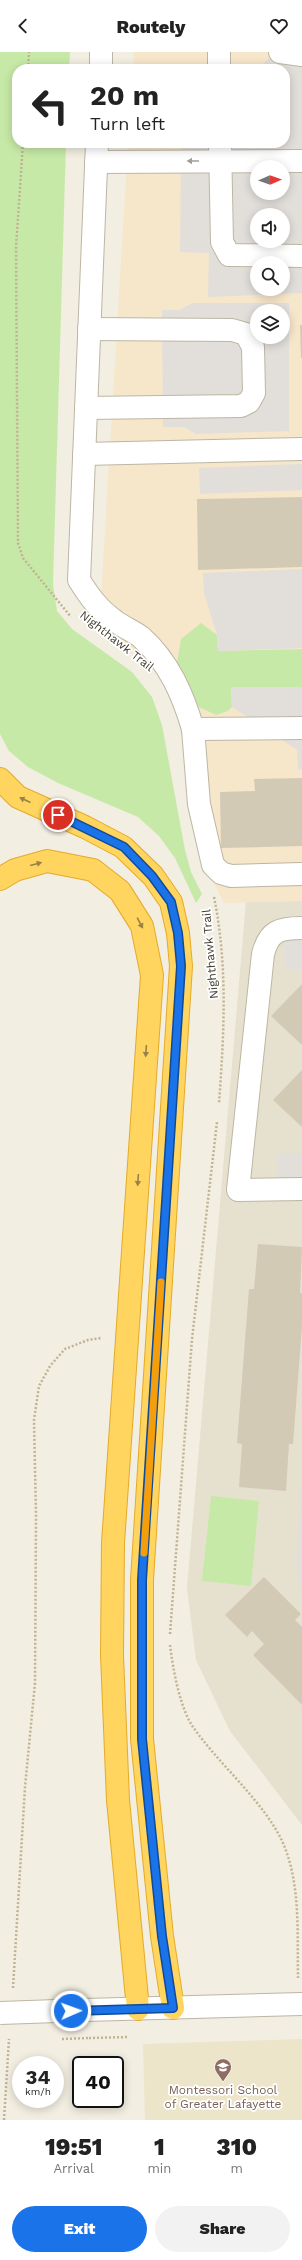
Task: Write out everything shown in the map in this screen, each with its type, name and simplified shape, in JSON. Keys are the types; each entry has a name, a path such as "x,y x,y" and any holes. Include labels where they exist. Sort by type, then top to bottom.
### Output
{"highway":[{"path":"0,779 18,797 85,827 124,847 152,876 171,902 178,933 181,966 142,1580 142,1739 162,1936 173,2008"},
{"path":"0,879 15,870 46,861 93,870 120,891 142,926 152,975 113,1543 112,1655 118,1800 138,2009"}],"street":[{"path":"100,64 101,52"},
{"path":"219,52 219,64"},
{"path":"280,52 302,55"},
{"path":"302,161 220,152 97,152 80,580 92,601 114,620 140,637 162,661 179,687 193,729 198,804 213,865 221,874 230,876 302,874"},
{"path":"220,152 222,242 229,255 302,256"},
{"path":"86,408 241,406 249,402 254,393 253,347 246,334 232,330 89,329"},
{"path":"84,454 302,449"},
{"path":"193,729 302,728"},
{"path":"302,928 278,930 267,940 263,954 238,1190 302,1190"},
{"path":"0,2013 302,2004"}],"path":[{"path":"28,64 29,52"},
{"name":"Nighthawk Trail","path":"23,148 16,247 18,543 23,558 74,620"},
{"name":"Nighthawk Trail","path":"210,890 214,896 219,919 225,1026 219,1108"},
{"path":"170,1635 192,1339 218,1115 213,1175 223,1190 238,1190"},
{"path":"12,1989 25,1787 35,1683 36,1516 34,1420 39,1386 50,1366 65,1349 88,1340 108,1337"},
{"path":"169,1642 174,1677 191,1723 271,1821 283,1844 296,1893 298,1967"},
{"path":"4,2120 10,2036"}],"shaded area":[{"path":"134,52 302,52 302,901 224,903 205,866 175,699 154,666 99,632 128,148 290,148 290,64 133,64"},
{"path":"275,52 302,52 302,293 290,294 290,256 250,256 250,295 208,297 209,253 180,252 181,148 290,148 290,64 263,64"},
{"path":"193,303 289,303 250,304 250,344 289,344 289,431 196,434 184,427 163,427 162,310 179,310"},
{"path":"302,464 302,490 200,494 199,468"},
{"path":"302,569 302,648 218,651 217,635 204,593 203,573"},
{"path":"231,687 302,687 302,769 298,770 297,750 232,707"},
{"path":"302,901 302,1825 230,1731 196,1660 187,1588 246,902"},
{"path":"283,916 302,916 302,969 285,970"},
{"path":"302,1153 302,1177 278,1177 278,1154"},
{"path":"302,1474 302,1594 296,1566"},
{"name":"Montessori School of Greater Lafayette","path":"302,2039 302,2120 145,2120 143,2044"}],"green space":[{"path":"0,52 70,52 69,64 12,64 12,148 66,148 53,584 57,611 72,629 132,672 152,697 162,725 185,850 191,872 202,894 196,903 175,858 159,836 138,817 58,783 28,767 9,751 0,734"},
{"path":"201,623 217,635 218,651 302,649 302,687 231,687 232,707 228,711 216,715 199,707 177,663 181,639"},
{"path":"211,1496 259,1501 251,1586 202,1581"}],"building":[{"path":"300,325 302,325 302,358 301,358"},
{"path":"302,497 302,567 198,570 197,499"},
{"path":"302,778 302,846 221,848 220,792 255,791 254,779"},
{"path":"302,984 302,1045 271,1016"},
{"path":"302,1070 302,1127 273,1100"},
{"path":"258,1244 302,1247 300,1293 302,1293 302,1326 293,1444 289,1444 286,1491 239,1487 242,1444 237,1443 249,1289 254,1289"},
{"path":"264,1577 301,1614 295,1620 302,1627 302,1705 253,1655 264,1644 252,1631 247,1637 225,1615"}],"slow traffic":[{"path":"144,1553 161,1282"}],"place":[{"name":"Montessori School of Greater Lafayette","path":"223,2082"}],"route":[{"path":"58,815 124,847 152,876 171,902 178,933 181,966 142,1580 142,1739 162,1936 173,2008 71,2011"}]}
